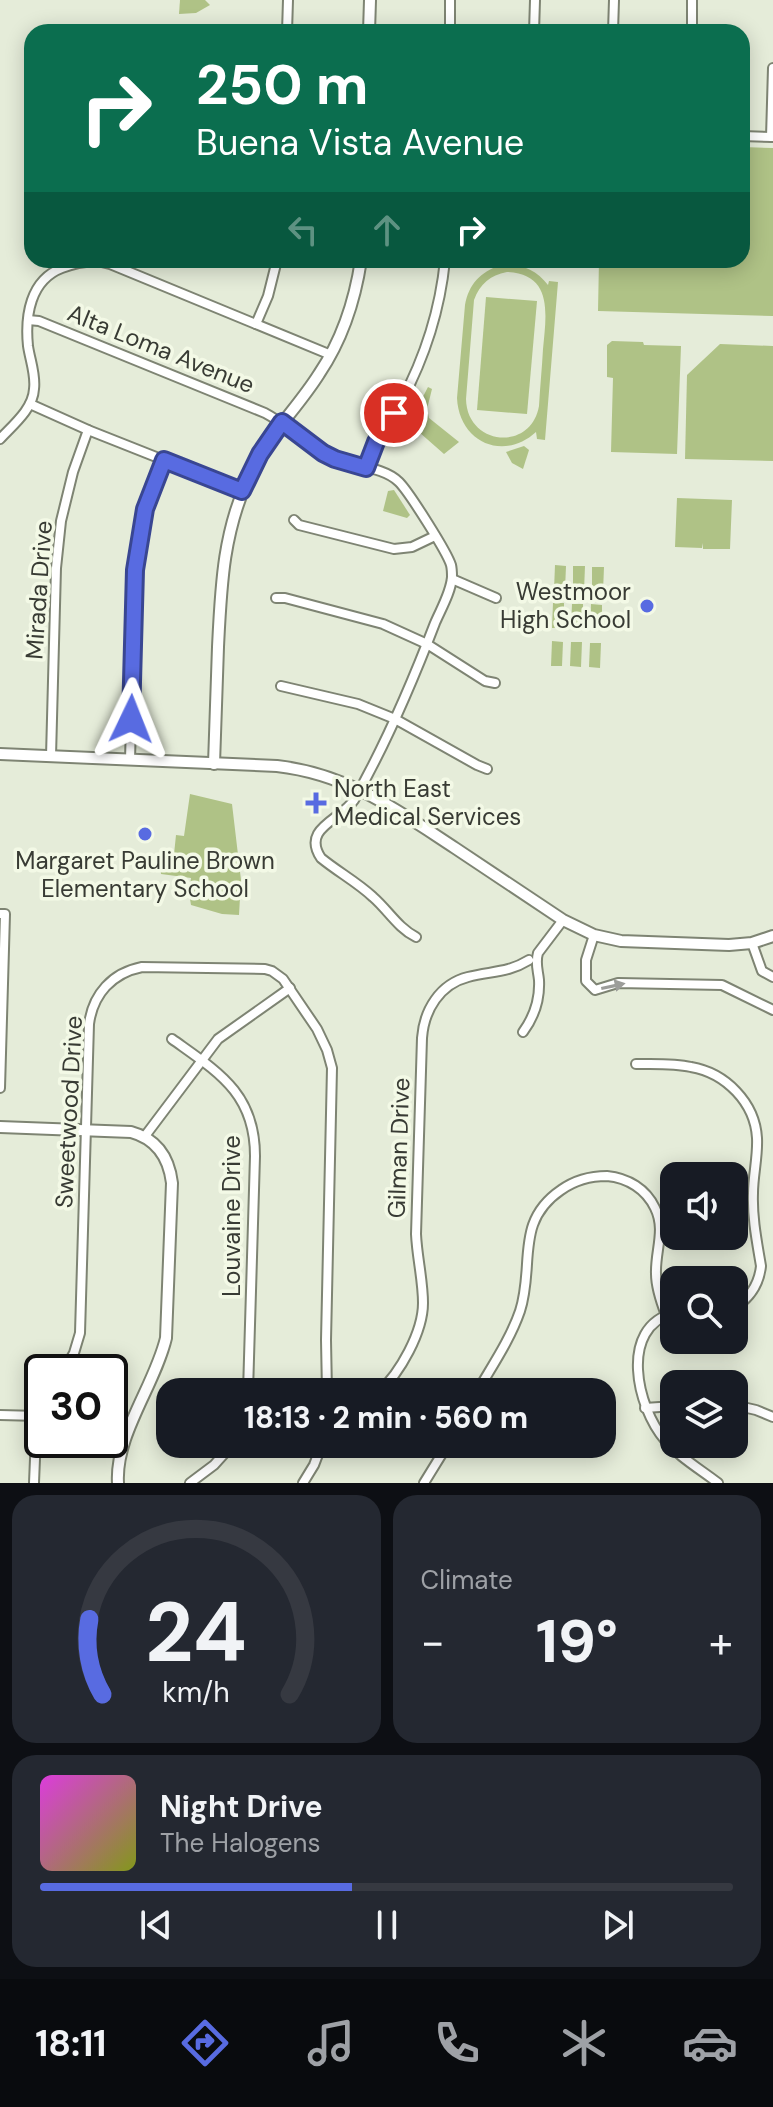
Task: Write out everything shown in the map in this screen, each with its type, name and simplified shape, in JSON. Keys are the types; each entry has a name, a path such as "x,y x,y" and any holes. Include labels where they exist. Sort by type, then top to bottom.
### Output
{"street":[{"path":"287,24 288,0"},
{"path":"369,24 370,0"},
{"path":"450,0 450,24"},
{"path":"534,24 535,0"},
{"path":"613,24 614,0"},
{"path":"692,0 692,24"},
{"path":"750,136 772,137 773,68"},
{"path":"0,439 30,404 35,391 28,343 33,294 44,278 62,268"},
{"path":"120,268 331,355"},
{"path":"256,324 275,268"},
{"path":"214,764 223,565 230,526 260,454 331,355 354,295 359,268"},
{"path":"366,468 376,442 400,404 423,355 441,296 444,268"},
{"name":"Alta Loma Avenue","path":"28,320 39,321 282,422 323,453 397,480 435,536 451,565 452,579"},
{"path":"30,404 242,491"},
{"name":"Mirada Drive","path":"51,756 56,568 61,521 73,472 88,430"},
{"path":"130,760 135,570 145,509 164,460"},
{"path":"294,520 299,525 394,549 412,547 435,536"},
{"path":"416,937 406,932 359,885 326,862 318,854 315,843 318,832 351,806 360,789 395,719 452,579 496,598"},
{"path":"276,598 383,624 427,644 485,681 495,683"},
{"path":"281,686 358,704 395,719 487,769"},
{"path":"0,754 295,768 338,779 398,810 563,920 594,935 637,942 729,945 752,943 773,936"},
{"path":"0,1088 3,914"},
{"path":"523,1032 538,998 539,983 532,960 563,920"},
{"path":"594,935 586,960 586,981 595,990 618,983 722,985 773,1010"},
{"path":"752,943 762,971 773,977"},
{"name":"Gilman Drive","path":"391,1378 411,1345 422,1315 423,1295 416,1234 425,1018 437,997 452,984 467,977 509,970 532,960"},
{"name":"Sweetwood Drive","path":"73,1354 80,1333 90,1015 97,998 115,978 142,967 265,969 278,974 290,988 323,1039 333,1078 327,1378"},
{"path":"145,1136 209,1049 227,1032 290,988"},
{"name":"Louvaine Drive","path":"172,1039 218,1073 237,1092 248,1112 254,1135 248,1378"},
{"path":"636,1064 692,1067 716,1075 741,1097 752,1117 757,1136 753,1209 760,1274 748,1298"},
{"path":"0,1127 124,1131 145,1136 163,1153 171,1175 168,1324 163,1349 121,1449 118,1483"},
{"path":"485,1378 521,1308 526,1283 527,1243 533,1222 547,1201 578,1181 601,1176 625,1179 650,1198 661,1227 656,1274 660,1296"},
{"path":"660,1322 647,1333 640,1348 638,1376 645,1408 671,1447 718,1483"},
{"path":"645,1408 660,1407"},
{"path":"748,1408 773,1417"},
{"path":"0,1415 24,1414"},
{"path":"34,1483 35,1458"},
{"path":"190,1483 220,1458"},
{"path":"303,1483 317,1458"},
{"path":"424,1483 439,1458"}],"green space":[{"path":"180,0 205,0 210,5 196,13 179,14"},
{"path":"750,147 773,148 773,316 598,311 599,268 750,268"},
{"path":"494,268 526,268 548,285 549,281 558,282 545,440 537,439 536,432 510,446 485,443 474,436 460,413 457,398 465,305 469,291 481,275","holes":["507,272 533,280 544,299 545,311 539,406 534,421 524,431 513,436 487,434 469,415 466,399 474,300 479,289 496,275"]},
{"path":"486,297 537,301 527,414 477,410"},
{"path":"612,341 681,346 677,454 611,452 613,378 607,377 607,345"},
{"path":"720,344 773,346 773,461 685,459 687,375"},
{"path":"428,387 432,389 427,409 429,418 459,442 444,454 411,425"},
{"path":"524,446 529,450 523,469 512,463 506,452"},
{"path":"394,490 410,515 407,518 383,511 388,491"},
{"path":"677,498 732,500 730,549 703,549 703,543 702,548 675,547"},
{"path":"555,565 566,566 565,590 554,590"},
{"path":"573,566 585,566 584,591 573,590"},
{"path":"592,567 604,567 603,592 592,591"},
{"path":"553,603 564,603 564,628 552,628"},
{"path":"572,604 583,604 583,629 571,628"},
{"path":"591,604 602,605 602,629 590,629"},
{"path":"552,641 563,642 562,666 551,666"},
{"path":"571,642 582,642 581,667 570,666"},
{"path":"590,643 601,643 600,668 589,667"},
{"path":"190,794 232,804 241,880 239,915 222,914 191,905 191,878 161,874 160,863 173,864 176,835 184,836"}],"place":[{"name":"Westmoor High School","path":"647,606"},
{"name":"North East Medical Services","path":"316,803"},
{"name":"Margaret Pauline Brown Elementary School","path":"145,834"}],"route":[{"path":"131,719 135,570 145,509 164,460 242,491 260,454 282,422 323,453 366,468 376,442 394,413"}]}
